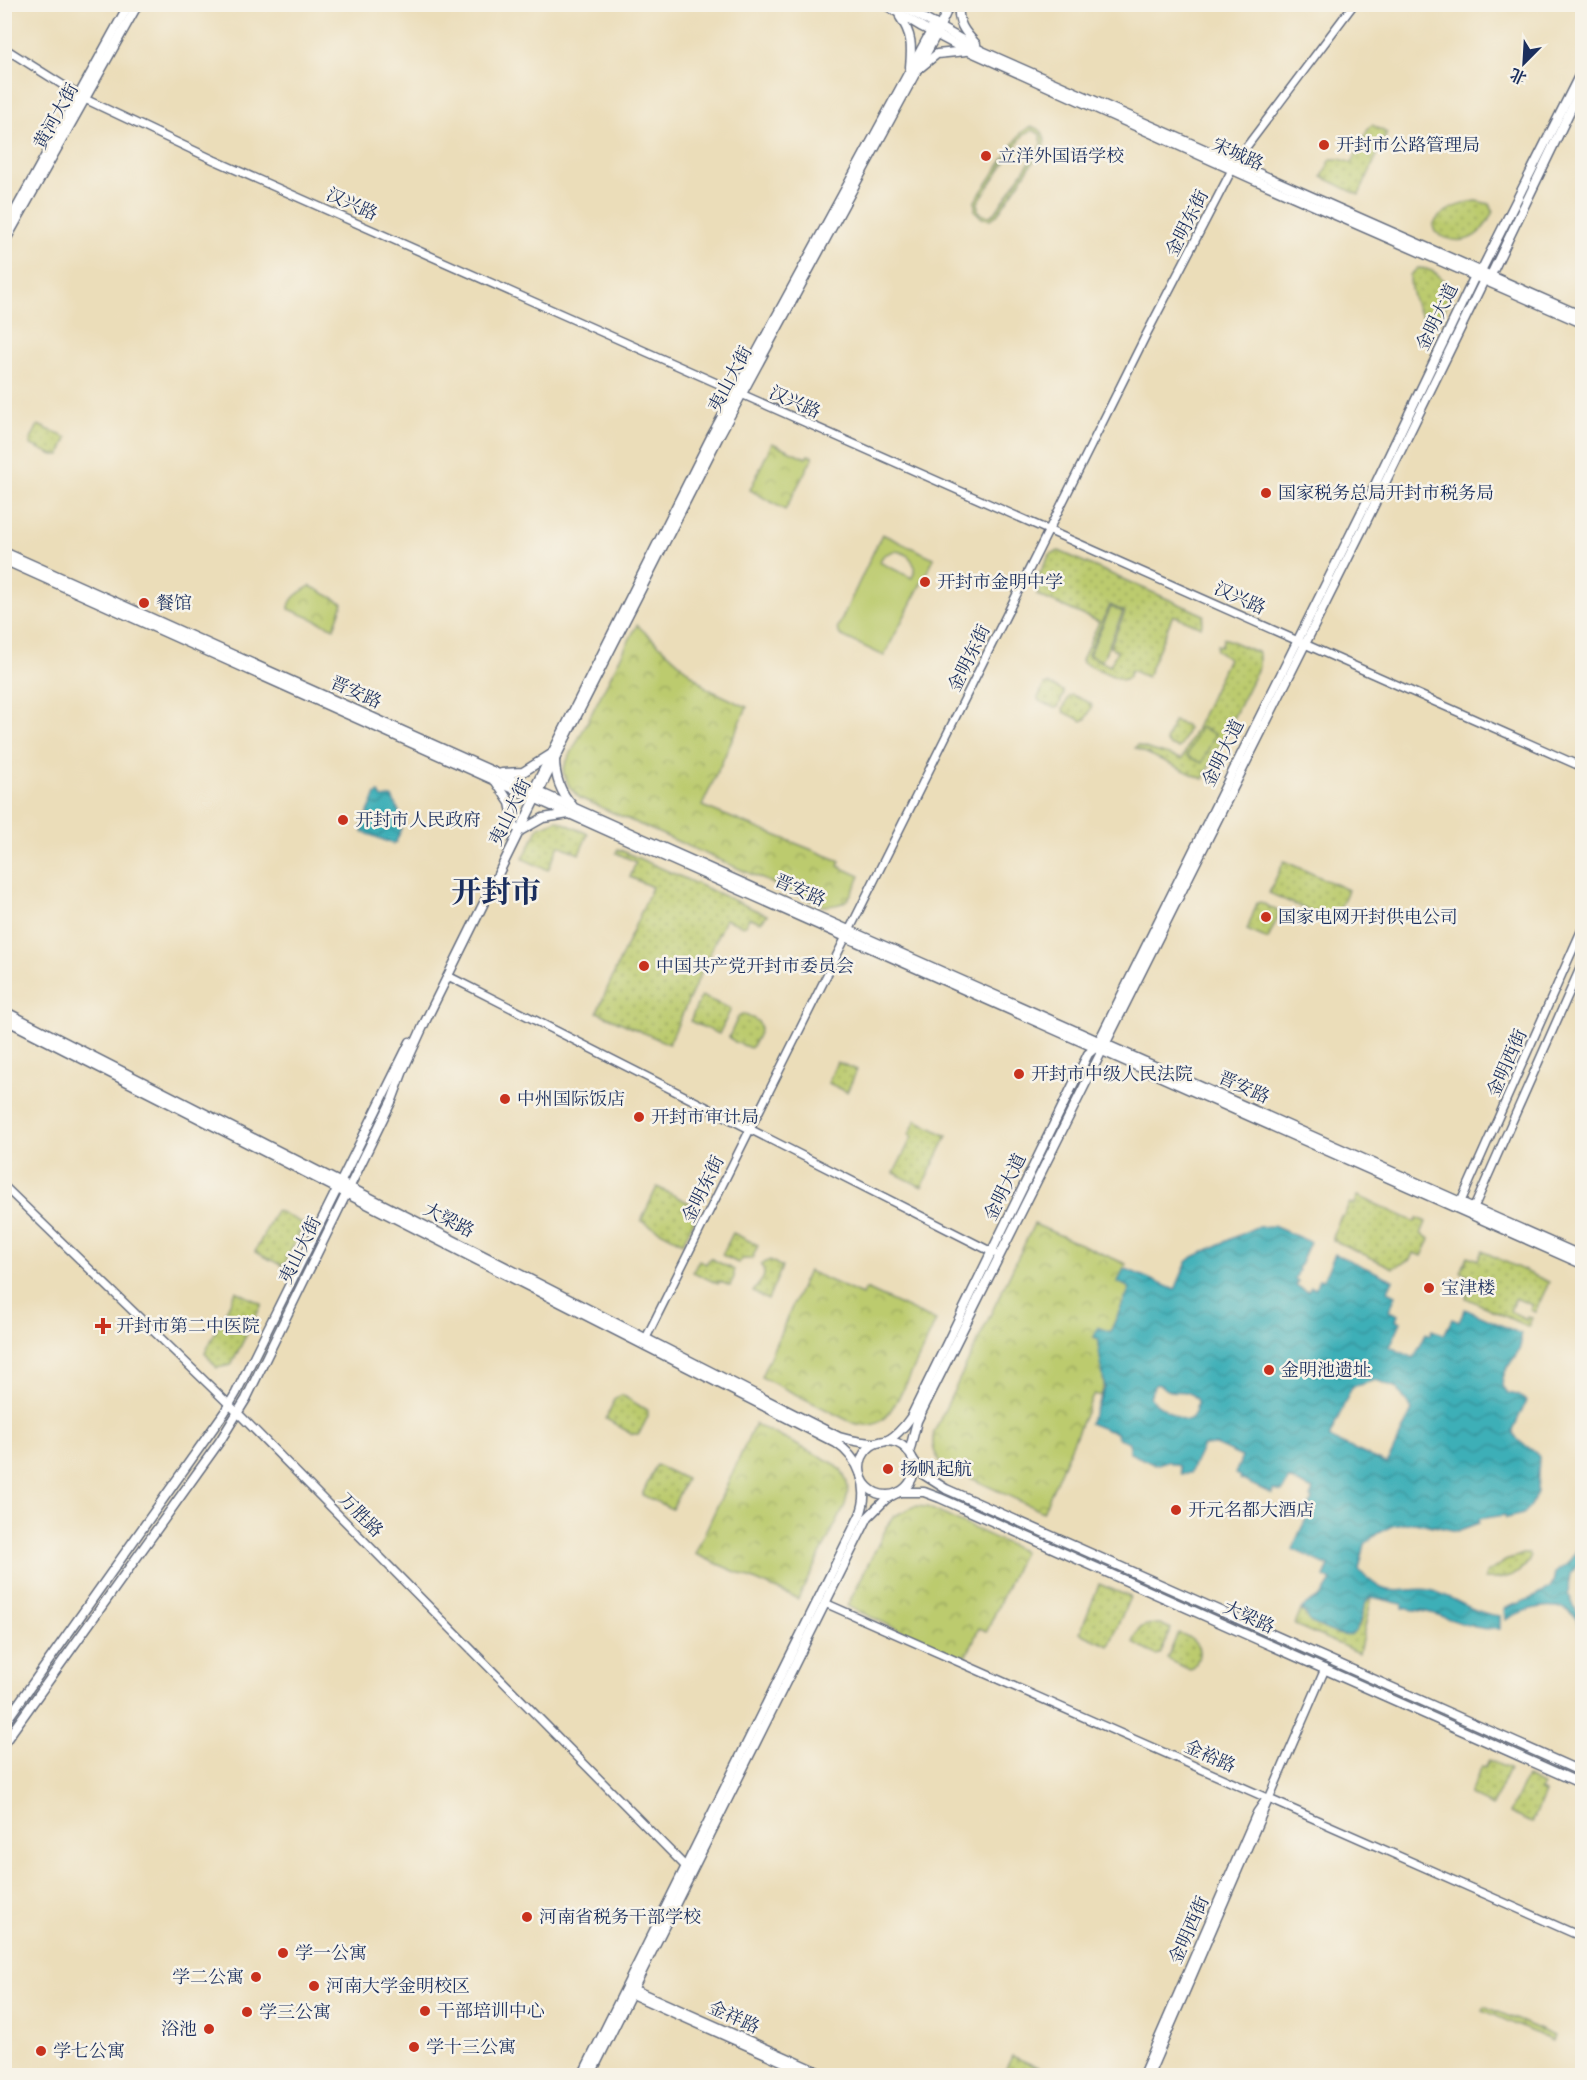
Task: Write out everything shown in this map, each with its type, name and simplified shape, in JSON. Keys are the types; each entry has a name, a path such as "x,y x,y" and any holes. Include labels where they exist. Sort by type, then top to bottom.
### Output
{"main road":[{"name":"黄河大街","path":"4,243 129,4"},
{"name":"黄河大街","path":"4,231 138,4"},
{"name":"宋城路","path":"884,4 896,7 970,51 1582,316"},
{"path":"909,4 927,4"},
{"name":"夷山大街","path":"934,30 944,4"},
{"name":"夷山大街","path":"4,1724 229,1404 737,394 950,4"},
{"path":"959,4 960,24 982,51"},
{"path":"896,7 910,32 912,73"},
{"name":"宋城路","path":"934,30 1234,166"},
{"path":"912,73 937,54 970,51"},
{"name":"金明大道","path":"1483,275 1582,70"},
{"name":"金明大道","path":"882,1442 901,1429 910,1417 995,1254 1300,644 1372,491 1582,86"},
{"name":"宋城路","path":"1483,275 1582,323"},
{"name":"晋安路","path":"4,552 494,776"},
{"name":"晋安路","path":"4,560 1460,1205 1582,1264"},
{"path":"553,757 561,790 572,811 543,818 517,829 510,803 494,776 523,772 553,757"},
{"name":"夷山大街","path":"4,1743 238,1413 392,1100 404,1068 517,829"},
{"name":"大梁路","path":"4,1011 338,1185"},
{"name":"大梁路","path":"4,1019 348,1190 836,1443 853,1459 862,1477"},
{"name":"晋安路","path":"1472,1211 1582,1256"},
{"name":"金明大道","path":"910,1456 916,1421 995,1254"},
{"name":"大梁路","path":"645,1342 839,1437 860,1442 882,1442"},
{"path":"590,2076 629,1990 860,1515 864,1497 861,1467 866,1453 873,1446 882,1442 895,1443 910,1456 914,1470 912,1479 907,1487 886,1499 868,1517 688,1869"},
{"name":"大梁路","path":"910,1456 924,1475 946,1490 1582,1772"},
{"path":"862,1477 866,1485 877,1493 897,1493"},
{"name":"大梁路","path":"897,1493 916,1491 932,1495 1582,1784"},
{"path":"582,2076 629,1990"},
{"path":"1578,2076 1582,2066"}],"street":[{"name":"金明东街","path":"645,1342 1146,335 1234,166 1246,146 1354,4"},
{"name":"汉兴路","path":"4,48 80,99"},
{"name":"汉兴路","path":"4,53 80,99 213,163 1582,769"},
{"name":"金明西街","path":"1460,1205 1582,929"},
{"name":"金明西街","path":"1472,1211 1582,964"},
{"path":"448,976 995,1254"},
{"name":"万胜路","path":"4,1186 229,1404 688,1869"},
{"name":"金裕路","path":"825,1603 1582,1937"},
{"name":"金明西街","path":"1149,2076 1325,1669"},
{"name":"金明西街","path":"1142,2076 1257,1812 1268,1798"},
{"name":"金祥路","path":"629,1990 814,2076"},
{"name":"金祥路","path":"629,1990 829,2076"}],"green space":[{"path":"1372,125 1387,133 1359,195 1322,177 1331,159 1352,163"},
{"path":"1030,127 1040,130 1045,138 1044,146 997,215 991,219 982,218 975,211 975,201 1022,132","holes":["1033,130 1041,135 1041,145 995,213 990,216 983,215 978,210 978,202 1024,134"]},
{"path":"1476,201 1490,204 1493,211 1477,234 1462,240 1453,240 1435,232 1433,226 1445,212"},
{"path":"1418,268 1426,269 1439,276 1445,286 1447,300 1444,311 1440,319 1434,323 1428,321 1418,311 1415,304 1410,275"},
{"path":"38,425 67,438 60,455 53,455 31,445 30,441"},
{"path":"772,443 806,458 808,455 813,457 785,510 750,490"},
{"path":"882,534 934,558 884,656 840,635 837,629","holes":["894,551 911,560 914,568 912,578 879,562 884,555"]},
{"path":"1059,551 1204,615 1201,627 1173,615 1147,677 1131,670 1128,678 1122,680 1083,663 1082,660 1099,622 1037,595 1041,585 1037,578 1050,554","holes":["1110,605 1125,612 1110,647 1117,651 1110,666 1088,655"]},
{"path":"310,586 343,603 334,628 289,609 293,598"},
{"path":"1111,607 1123,612 1102,661 1089,655"},
{"path":"637,625 708,689 747,707 702,806 840,861 838,866 860,876 848,899 832,906 823,906 580,798 570,788 563,772 565,765"},
{"path":"1224,638 1259,653 1259,666 1203,779 1135,748 1137,745 1182,759 1228,658 1216,650 1217,645 1221,646"},
{"path":"1048,684 1063,691 1064,694 1058,707 1054,708 1039,701 1038,698 1044,685"},
{"path":"1072,695 1092,706 1086,719 1082,721 1064,712 1063,709 1069,696"},
{"path":"1174,721 1186,725 1188,729 1178,748 1169,745 1166,741"},
{"path":"1200,727 1215,734 1202,763 1187,756"},
{"path":"557,820 588,834 579,854 559,845 548,870 523,859 539,827"},
{"path":"618,849 767,915 761,922 749,918 743,926 725,919 669,1044 597,1012 652,887 630,877 636,862 616,853"},
{"path":"1284,861 1348,890 1334,922 1269,893"},
{"path":"1260,902 1280,912 1268,939 1247,930 1257,903"},
{"path":"701,996 731,1009 719,1034 690,1021"},
{"path":"742,1014 756,1020 760,1026 758,1035 750,1048 729,1037 738,1017"},
{"path":"837,1062 857,1070 847,1092 828,1083"},
{"path":"916,1120 947,1136 922,1187 894,1173 912,1137 909,1135"},
{"path":"657,1187 700,1208 683,1243 641,1221"},
{"path":"1358,1196 1415,1222 1417,1218 1426,1222 1421,1234 1430,1239 1422,1256 1413,1253 1410,1260 1393,1268 1333,1240 1341,1216 1343,1217 1350,1203 1354,1205"},
{"path":"276,1210 304,1224 283,1266 255,1252"},
{"path":"1034,1224 1126,1264 1118,1282 1130,1288 1110,1332 1094,1337 1099,1339 1104,1386 1101,1396 1094,1394 1043,1512 945,1466 934,1451 933,1442 934,1432"},
{"path":"733,1233 758,1245 752,1259 743,1259 738,1263 722,1255"},
{"path":"1482,1251 1549,1282 1535,1312 1530,1310 1532,1305 1515,1298 1510,1311 1526,1319 1527,1316 1532,1318 1528,1327 1466,1298 1470,1290 1466,1288 1470,1277 1461,1272 1468,1256 1478,1260"},
{"path":"710,1258 734,1270 730,1286 719,1281 718,1284 693,1272 699,1260 706,1264"},
{"path":"770,1260 782,1267 768,1300 753,1292 764,1277 761,1264"},
{"path":"808,1271 862,1295 866,1289 936,1321 896,1401 883,1419 872,1425 853,1423 761,1377"},
{"path":"236,1291 262,1304 231,1365 217,1368 205,1353"},
{"path":"622,1395 648,1411 648,1416 639,1434 632,1434 606,1419 615,1398"},
{"path":"755,1424 831,1462 841,1470 846,1480 848,1492 845,1505 798,1599 695,1554"},
{"path":"656,1465 686,1479 672,1509 642,1495"},
{"path":"915,1506 927,1507 1023,1551 987,1631 979,1628 965,1660 847,1606 889,1523 894,1516"},
{"path":"1523,1554 1531,1556 1519,1572 1506,1577 1485,1579 1486,1574 1505,1561"},
{"path":"1099,1584 1130,1597 1109,1646 1080,1633"},
{"path":"1372,1597 1359,1653 1295,1625 1301,1610 1308,1617 1359,1627 1365,1603"},
{"path":"1160,1624 1171,1629 1160,1654 1156,1655 1133,1643 1142,1627"},
{"path":"1178,1633 1189,1638 1198,1647 1199,1656 1193,1669 1190,1670 1167,1659"},
{"path":"1489,1760 1509,1769 1492,1806 1469,1795 1482,1766 1485,1767"},
{"path":"1526,1777 1543,1785 1540,1791 1545,1793 1532,1823 1510,1813"},
{"path":"1485,2006 1554,2036 1552,2041 1483,2010"},
{"path":"1012,2056 1056,2075 1003,2075"}],"water":[{"path":"379,793 382,798 392,797 404,822 393,844 363,832 361,828 376,794"},
{"path":"1273,1226 1310,1242 1295,1279 1298,1281 1296,1286 1308,1292 1311,1287 1315,1289 1319,1279 1323,1280 1335,1254 1393,1280 1388,1291 1396,1295 1389,1311 1398,1315 1396,1320 1401,1322 1390,1347 1414,1358 1426,1333 1430,1335 1432,1330 1444,1335 1452,1319 1459,1322 1465,1309 1521,1334 1519,1349 1505,1371 1502,1386 1507,1393 1518,1395 1526,1401 1513,1430 1517,1439 1539,1457 1537,1492 1531,1506 1523,1514 1506,1518 1505,1515 1479,1519 1479,1523 1457,1531 1414,1522 1392,1526 1378,1533 1365,1544 1359,1569 1377,1586 1384,1589 1430,1590 1472,1609 1500,1616 1500,1629 1475,1627 1431,1613 1402,1608 1402,1604 1372,1597 1364,1607 1358,1627 1349,1635 1334,1633 1310,1622 1301,1610 1322,1595 1331,1581 1324,1577 1329,1566 1292,1549 1310,1510 1308,1509 1313,1490 1289,1479 1282,1492 1273,1490 1272,1494 1240,1479 1241,1477 1235,1474 1242,1457 1215,1445 1203,1446 1190,1473 1181,1474 1179,1466 1167,1461 1155,1465 1130,1453 1129,1442 1118,1438 1115,1432 1089,1423 1105,1388 1099,1339 1094,1337 1098,1327 1110,1332 1130,1288 1118,1282 1124,1268 1175,1290 1187,1262 1193,1257 1256,1227","holes":["1376,1380 1397,1388 1412,1410 1387,1464 1329,1438 1352,1387","1157,1384 1170,1391 1191,1394 1197,1401 1193,1416 1190,1419 1182,1419 1155,1402 1150,1397"]},
{"path":"1582,1544 1582,1557 1571,1574 1568,1593 1582,1623 1582,1632 1577,1620 1569,1612 1549,1606 1526,1611 1505,1620 1504,1609 1534,1597 1550,1587 1555,1573 1567,1564"}],"place":[{"name":"开封市公路管理局","path":"1324,145"},
{"name":"立洋外国语学校","path":"986,156"},
{"name":"国家税务总局开封市税务局","path":"1266,493"},
{"name":"开封市金明中学","path":"925,582"},
{"name":"餐馆","path":"144,603"},
{"name":"开封市人民政府","path":"343,820"},
{"name":"国家电网开封供电公司","path":"1266,917"},
{"name":"中国共产党开封市委员会","path":"644,966"},
{"name":"开封市中级人民法院","path":"1019,1074"},
{"name":"中州国际饭店","path":"505,1099"},
{"name":"开封市审计局","path":"639,1117"},
{"name":"宝津楼","path":"1429,1288"},
{"name":"开封市第二中医院","path":"103,1326"},
{"name":"金明池遗址","path":"1269,1370"},
{"name":"扬帆起航","path":"888,1469"},
{"name":"开元名都大酒店","path":"1176,1510"},
{"name":"河南省税务干部学校","path":"527,1917"},
{"name":"学一公寓","path":"283,1953"},
{"name":"学二公寓","path":"256,1977"},
{"name":"河南大学金明校区","path":"314,1986"},
{"name":"干部培训中心","path":"425,2011"},
{"name":"学三公寓","path":"247,2012"},
{"name":"浴池","path":"209,2029"},
{"name":"学十三公寓","path":"414,2047"},
{"name":"学七公寓","path":"41,2051"}],"district":[{"name":"开封市","path":"496,892"}]}
